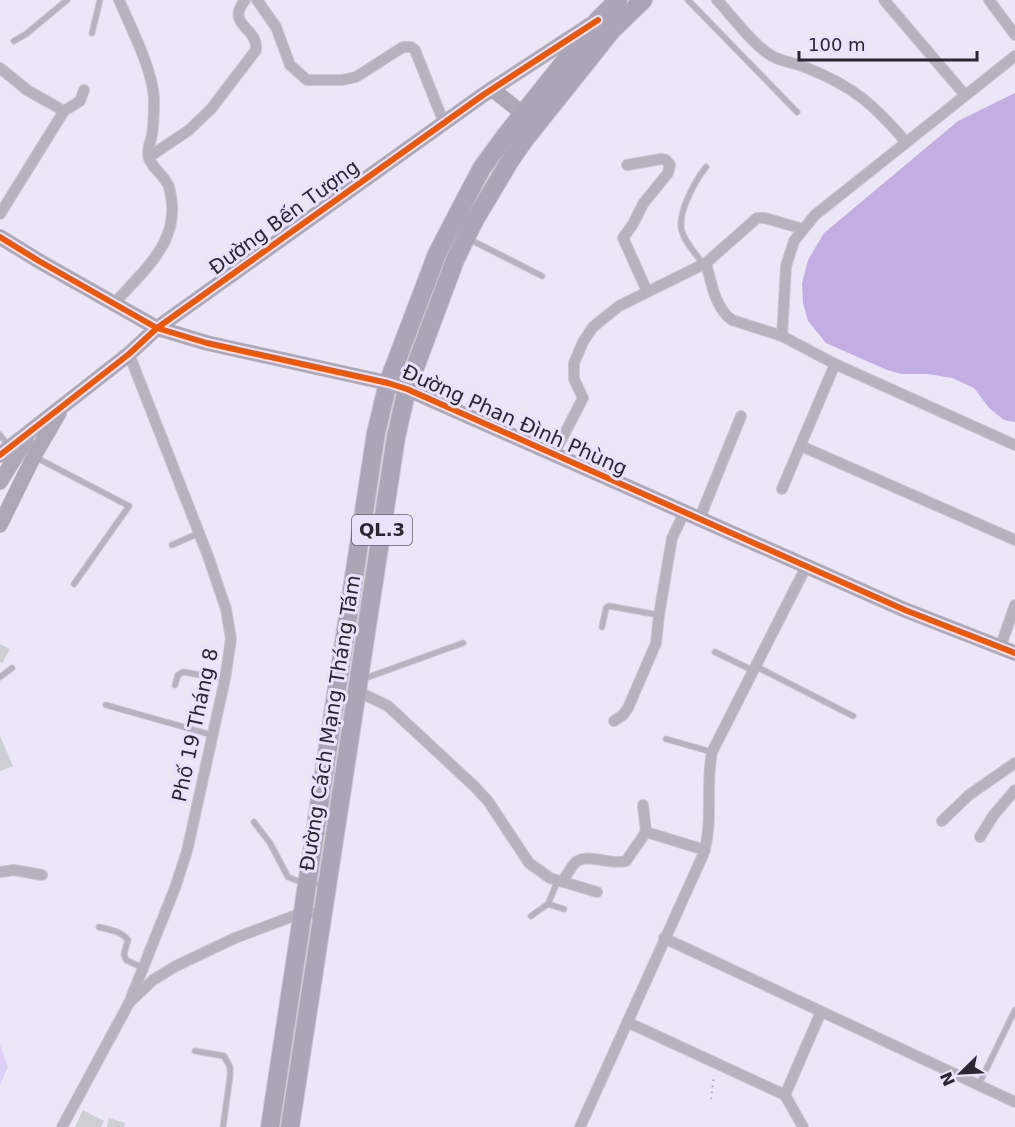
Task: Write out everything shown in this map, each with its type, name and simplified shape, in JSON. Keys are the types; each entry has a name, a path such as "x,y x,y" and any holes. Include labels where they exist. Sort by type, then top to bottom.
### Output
{"highway":[{"name":"Đường Cách Mạng Tháng Tám","path":"290,1127 396,437 407,389 455,260 511,159 530,119 598,20 618,0"},
{"name":"Đường Cách Mạng Tháng Tám","path":"270,1127 374,445 388,383 437,254 483,168 643,0"}],"street":[{"path":"114,304 165,245 171,229 172,208 169,185 149,158 148,153 153,132 154,98 149,72 119,0"},
{"path":"149,158 189,130 211,109 256,50 255,39 238,19 238,9 245,0"},
{"path":"257,0 276,27 290,65 307,80 342,80 356,77 404,47 411,47 415,50 444,123"},
{"path":"717,0 758,45 782,61 807,68 849,88 882,114 906,142"},
{"path":"884,0 965,95"},
{"path":"989,0 1015,35"},
{"name":"Đường Bến Tượng","path":"5,451 129,354 158,328 492,89 598,20"},
{"path":"782,336 786,266 794,241 814,215 1015,56"},
{"path":"0,68 27,90 64,111"},
{"path":"492,89 530,119"},
{"path":"0,214 64,111 80,101 84,90"},
{"path":"627,165 661,159 666,160 670,165 668,173 643,204 623,238 647,291"},
{"path":"554,454 583,398 573,373 574,363 583,342 604,316 647,291 704,264 757,218 765,218 803,230"},
{"name":"Đường Phan Đình Phùng","path":"0,237 158,328 207,343 407,389 905,610 1008,650"},
{"path":"704,264 716,297 727,317 782,336 835,364 1015,445"},
{"name":"Phố 19 Tháng 8","path":"129,354 208,556 228,619 231,639 225,679 187,851 175,888 129,1003"},
{"path":"782,489 835,364"},
{"path":"0,525 34,456 64,405"},
{"path":"699,520 741,416"},
{"path":"0,482 31,432"},
{"path":"801,446 1015,540"},
{"path":"614,721 628,708 656,643 658,615 672,538 684,513"},
{"path":"580,1127 705,850 710,830 709,778 712,752 806,567"},
{"path":"1008,650 1015,605"},
{"path":"358,686 388,706 488,801 529,863 544,875 597,892"},
{"path":"942,821 969,795 1015,763"},
{"path":"980,837 993,816 1015,790"},
{"path":"560,880 574,864 582,859 626,861 646,832 643,805"},
{"path":"646,832 705,850"},
{"path":"0,872 14,870 42,875"},
{"path":"62,1127 129,1003 153,980 176,966 235,938 304,912 322,914"},
{"path":"664,938 1015,1102"},
{"path":"785,1095 821,1012"},
{"path":"627,1022 785,1095 803,1127"}],"lane":[{"path":"14,41 26,34 67,0"},
{"path":"92,33 100,0"},
{"path":"688,0 797,112"},
{"path":"704,264 685,240 680,227 680,216 693,187 706,167"},
{"path":"466,238 543,276"},
{"path":"0,435 5,451"},
{"path":"34,456 129,507 74,584"},
{"path":"172,545 199,533"},
{"path":"602,627 606,609 609,606 658,615"},
{"path":"358,686 463,644"},
{"path":"715,652 853,717"},
{"path":"0,677 12,668"},
{"path":"176,685 178,675 183,672 225,679"},
{"path":"106,705 212,735"},
{"path":"666,740 712,752"},
{"path":"254,822 270,843 288,877 307,883 328,885"},
{"path":"531,916 548,904 560,880"},
{"path":"548,904 564,909"},
{"path":"99,927 124,936 128,940 124,954 126,960 143,968"},
{"path":"978,1086 1015,1010"},
{"path":"195,1051 224,1056 230,1067 223,1127"}],"path":[{"path":"711,1099 715,1063"}],"shaded area":[{"path":"1015,93 1015,422 1004,420 989,408 974,388 952,378 928,374 902,374 887,370 826,343 808,321 803,303 802,283 808,260 824,233 958,121"},
{"path":"0,1045 8,1067 0,1085"}],"building":[{"path":"0,644 10,649 2,663 0,662"},
{"path":"0,736 13,766 0,771"},
{"path":"83,1110 104,1121 101,1127 75,1127"},
{"path":"109,1118 125,1123 124,1127 107,1127"}],"cycle path":[{"path":"0,455 129,354 157,328 483,95 598,20"},
{"path":"0,237 157,328 207,343 407,389 905,610 1015,653"}]}
